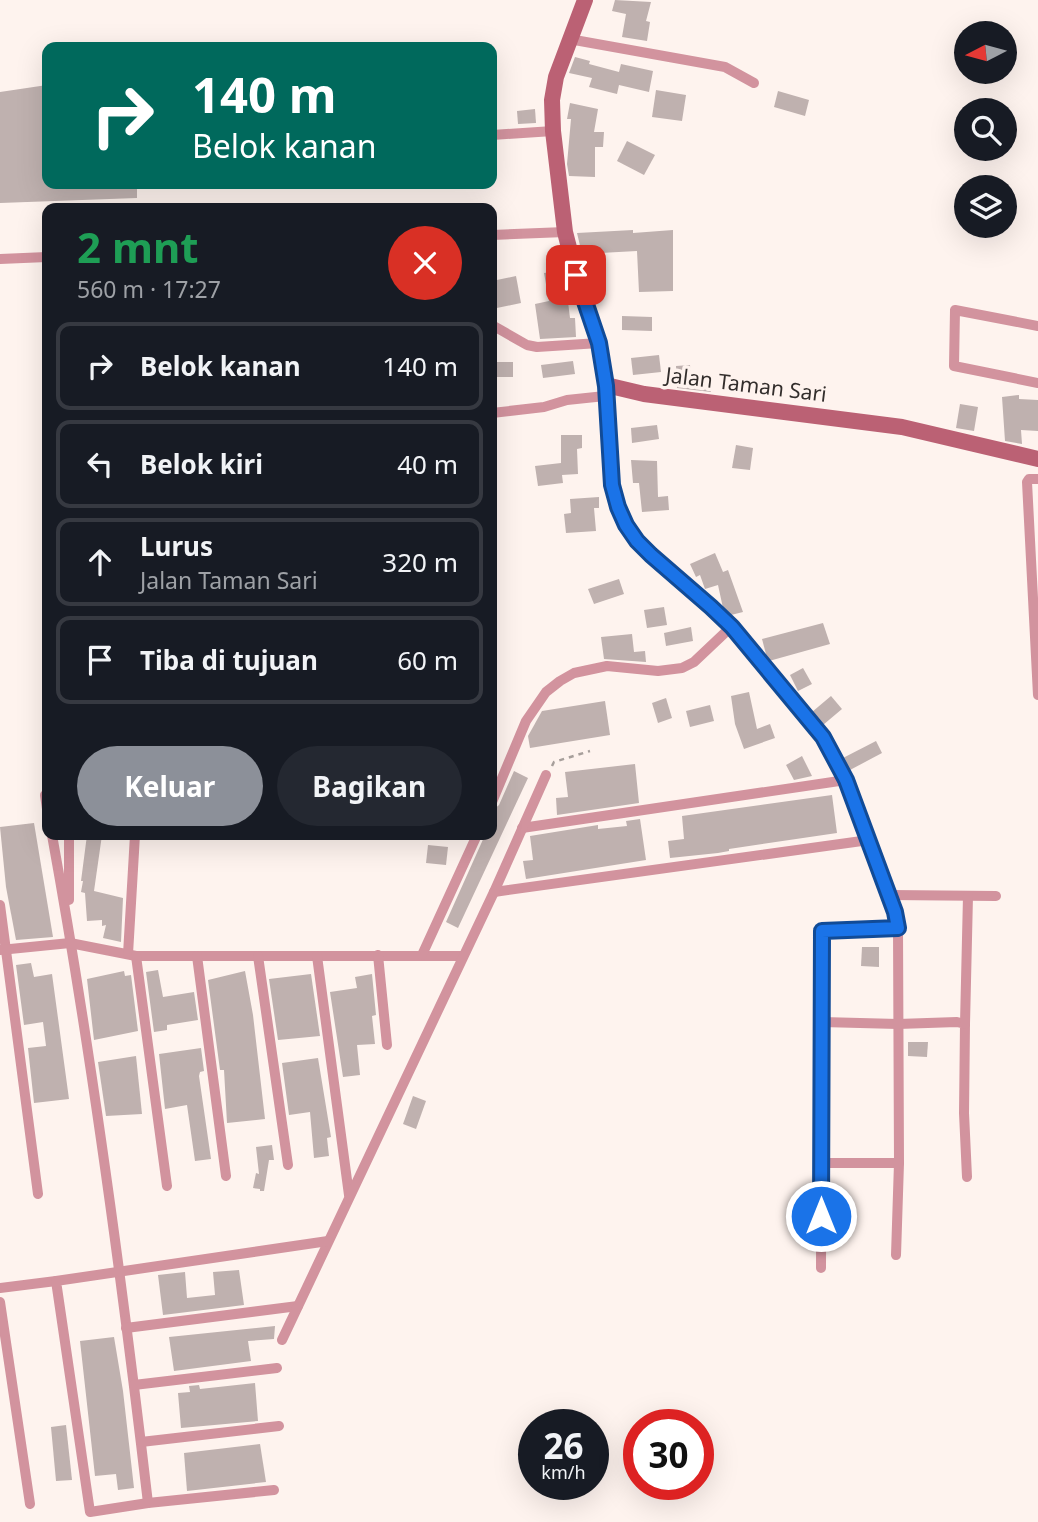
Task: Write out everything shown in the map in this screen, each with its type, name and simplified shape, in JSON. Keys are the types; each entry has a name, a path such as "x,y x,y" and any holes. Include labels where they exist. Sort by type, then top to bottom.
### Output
{"street":[{"path":"585,0 555,77 552,100 553,131 565,232 599,343 606,391 612,485 626,525 637,541 732,627 823,737 846,780 890,895 898,928 899,1163 896,1255"},
{"path":"569,39 725,66 754,83"},
{"path":"497,135 553,131"},
{"path":"497,235 565,232"},
{"path":"0,259 42,257"},
{"path":"1038,326 955,310 954,366 1038,383"},
{"path":"497,328 527,345 537,347 599,343"},
{"path":"497,412 544,407 606,391"},
{"name":"Jalan Taman Sari","path":"606,391 902,427 1038,459"},
{"path":"1038,480 1030,479 1027,482 1038,695"},
{"path":"497,790 526,721 546,692 560,681 574,673 607,666 671,671 694,663 732,627"},
{"path":"282,1340 494,892 546,775"},
{"path":"522,828 846,780"},
{"path":"53,840 119,1272 148,1503"},
{"path":"68,928 69,840"},
{"path":"135,840 132,955 167,1186"},
{"path":"422,955 475,840"},
{"path":"494,892 869,840"},
{"path":"890,895 996,896"},
{"path":"967,1177 964,1113 968,896"},
{"path":"0,905 3,950 38,1194"},
{"path":"821,1268 822,931 898,928"},
{"path":"3,950 70,943 132,955 462,956"},
{"path":"197,956 226,1176"},
{"path":"258,956 288,1165"},
{"path":"317,956 349,1195"},
{"path":"378,956 387,1045"},
{"path":"822,1022 965,1024"},
{"path":"821,1163 899,1163"},
{"path":"0,1288 328,1241"},
{"path":"57,1281 90,1512 274,1490"},
{"path":"0,1302 30,1504"},
{"path":"127,1328 298,1306"},
{"path":"134,1385 277,1368"},
{"path":"141,1442 279,1426"}],"path":[{"path":"546,775 554,762 590,751"}],"building":[{"path":"615,0 651,2 646,21 650,22 647,41 622,37 626,14 612,11"},
{"path":"575,57 590,61 589,64 619,72 621,64 653,71 649,92 619,85 617,94 589,87 592,78 569,73"},
{"path":"42,86 42,189 137,189 137,198 0,203 0,92"},
{"path":"656,90 686,95 682,121 652,117"},
{"path":"778,91 809,100 805,116 774,107"},
{"path":"570,103 598,109 594,132 604,132 603,147 595,147 595,177 569,176 567,164 571,119 567,119"},
{"path":"535,109 536,123 518,124 517,111"},
{"path":"627,141 655,155 644,175 617,161"},
{"path":"633,230 633,233 673,230 673,291 639,292 637,251 582,254 577,233"},
{"path":"564,270 570,318 575,318 576,337 540,339 535,304 549,301 544,273"},
{"path":"516,276 521,303 497,308 497,280"},
{"path":"622,316 652,317 652,331 622,330"},
{"path":"659,355 661,372 633,375 631,358"},
{"path":"573,361 575,374 543,378 541,365"},
{"path":"497,362 513,362 513,377 497,377"},
{"path":"690,365 691,378 710,377 711,392 677,388 676,366"},
{"path":"1019,395 1019,399 1038,400 1038,431 1021,430 1022,444 1005,441 1002,397"},
{"path":"960,404 978,407 974,431 956,428"},
{"path":"657,425 659,439 632,443 631,428"},
{"path":"561,435 582,435 582,448 577,449 578,474 562,475 563,483 538,486 535,466 561,463"},
{"path":"736,445 753,448 750,470 732,468"},
{"path":"631,460 657,461 658,497 668,496 669,510 642,512 639,483 633,483"},
{"path":"599,497 599,508 594,508 596,531 566,533 564,514 571,513 570,499"},
{"path":"715,553 723,572 728,570 743,612 731,615 723,608 718,585 705,589 700,575 696,577 690,564"},
{"path":"619,579 624,594 594,604 588,589"},
{"path":"664,607 667,625 647,628 644,610"},
{"path":"823,623 830,644 769,661 767,658 762,639"},
{"path":"691,627 693,641 666,646 664,633"},
{"path":"632,634 634,652 645,651 646,662 604,659 601,637"},
{"path":"803,668 812,684 798,691 790,675"},
{"path":"749,692 757,729 770,724 775,738 744,749 735,724 731,696"},
{"path":"831,696 842,709 823,725 812,712"},
{"path":"666,698 672,718 658,723 652,703"},
{"path":"605,701 610,735 530,748 528,736 542,711"},
{"path":"710,705 714,721 690,727 686,711"},
{"path":"876,741 882,753 850,770 843,758"},
{"path":"802,756 812,776 794,780 786,765"},
{"path":"635,764 639,803 557,815 556,798 568,797 565,772"},
{"path":"514,771 528,778 458,928 446,922 483,840 497,840 499,805"},
{"path":"832,795 837,833 729,849 718,853 670,858 668,841 684,839 682,816"},
{"path":"640,819 646,860 526,879 523,861 533,860 530,836 598,825 598,829 627,826 626,821"},
{"path":"34,823 53,937 16,940 6,887 0,827"},
{"path":"86,840 101,840 94,891 123,898 121,942 103,938 106,925 102,926 102,920 87,921 85,893 81,892"},
{"path":"428,845 448,847 446,865 426,863"},
{"path":"862,947 879,947 879,967 861,966"},
{"path":"31,963 34,977 52,974 69,1099 34,1103 28,1048 46,1046 43,1022 24,1025 16,965"},
{"path":"158,970 163,997 194,992 198,1020 167,1025 167,1030 154,1032 146,972"},
{"path":"124,971 125,976 131,975 138,1031 94,1040 87,979"},
{"path":"245,971 265,1119 227,1123 224,1070 220,1070 208,980"},
{"path":"311,974 320,1036 278,1040 269,979"},
{"path":"372,974 376,1015 372,1016 375,1044 357,1045 360,1075 343,1077 330,992 357,988 355,977"},
{"path":"908,1042 928,1042 927,1057 908,1056"},
{"path":"201,1048 204,1071 200,1072 199,1076 211,1159 195,1161 187,1105 165,1109 159,1054"},
{"path":"136,1056 142,1114 106,1116 98,1062"},
{"path":"318,1058 331,1137 327,1138 329,1156 314,1158 310,1112 289,1115 282,1063"},
{"path":"413,1096 426,1101 416,1129 403,1124"},
{"path":"272,1145 274,1160 269,1160 264,1191 260,1191 253,1188 256,1173 259,1174 256,1147"},
{"path":"239,1270 244,1305 163,1315 158,1275 185,1272 187,1298 215,1295 213,1272"},
{"path":"275,1326 274,1339 248,1341 251,1361 174,1371 169,1337"},
{"path":"114,1337 134,1488 118,1490 116,1474 95,1476 80,1341"},
{"path":"255,1383 258,1421 181,1428 178,1393 190,1392 189,1386 199,1385 200,1389"},
{"path":"66,1425 72,1480 56,1481 51,1427"},
{"path":"260,1444 266,1482 187,1491 184,1453"}],"route":[{"path":"576,275 599,343 606,386 612,485 626,525 651,555 732,627 823,737 846,780 895,912 898,928 822,931 821,1216"}]}
